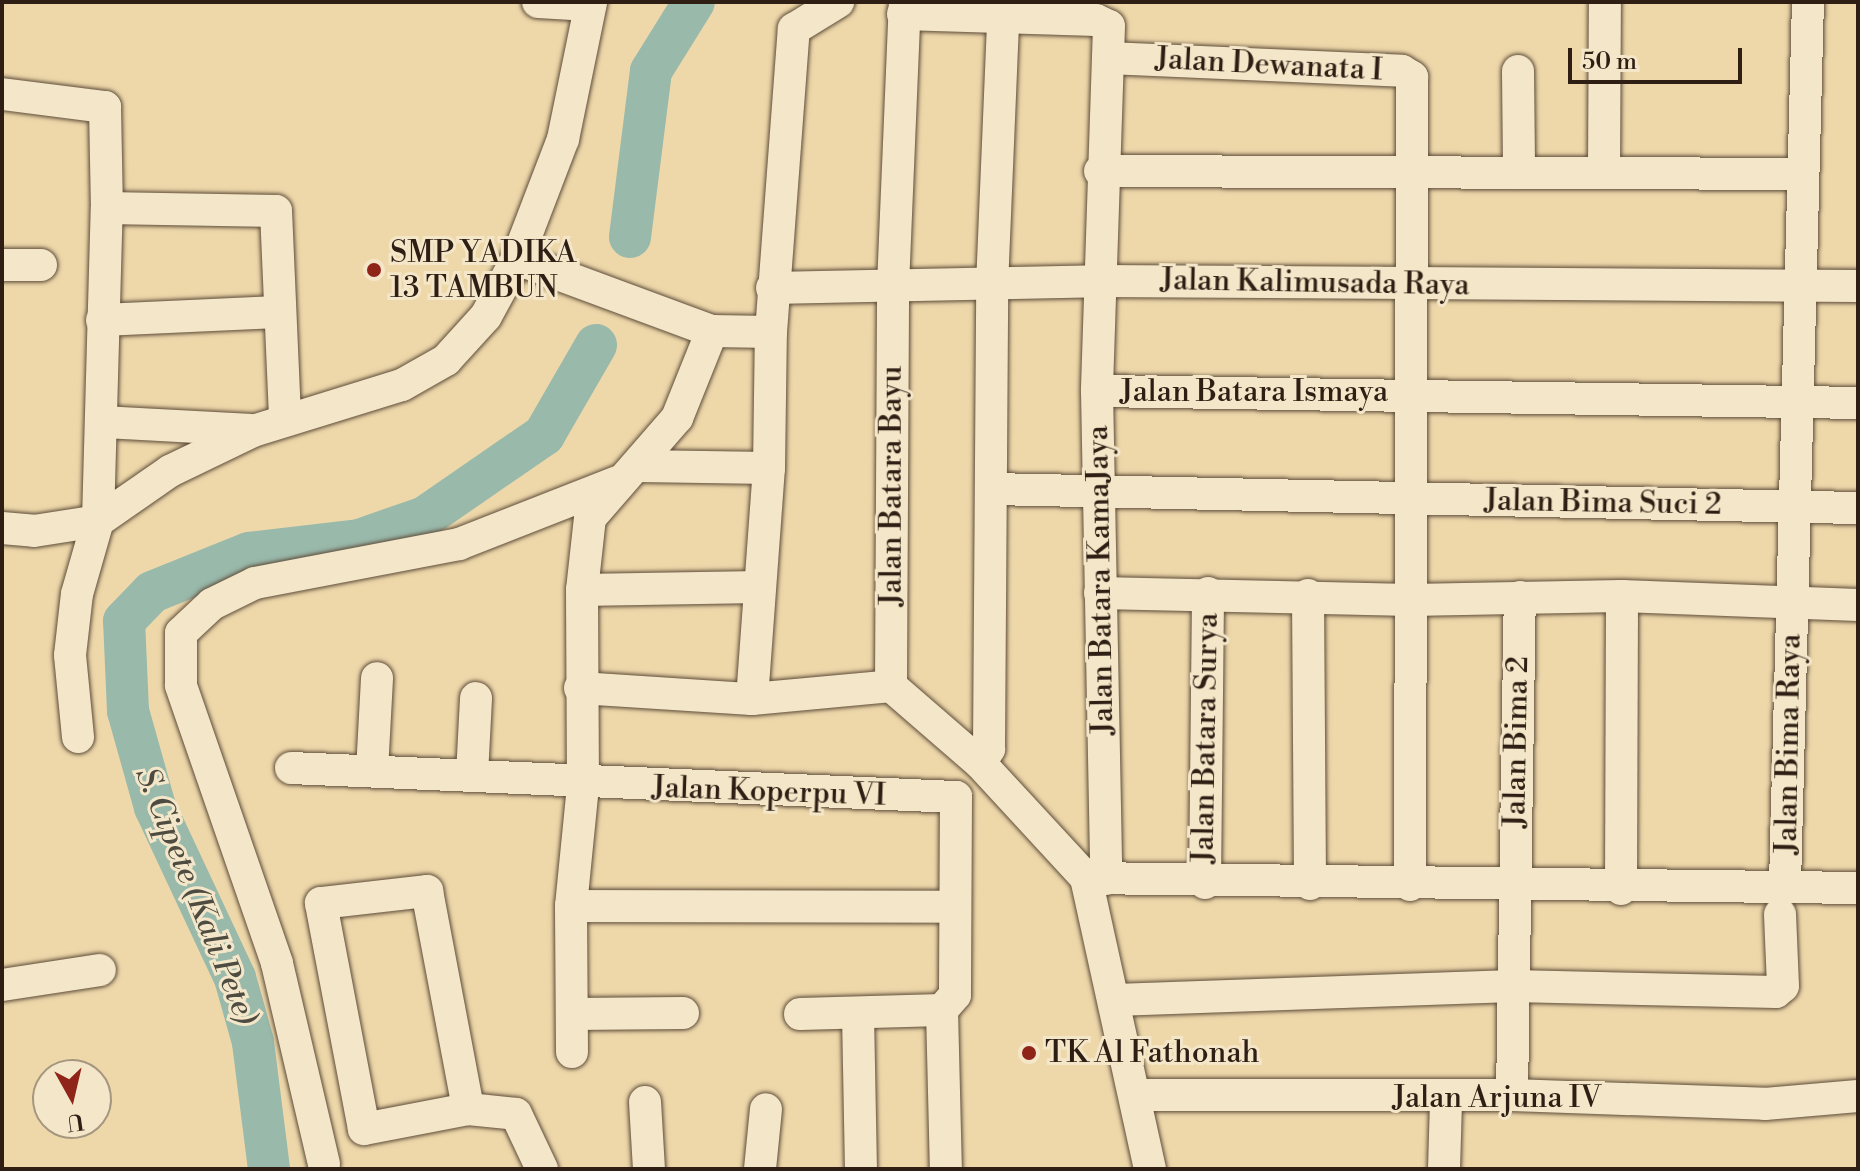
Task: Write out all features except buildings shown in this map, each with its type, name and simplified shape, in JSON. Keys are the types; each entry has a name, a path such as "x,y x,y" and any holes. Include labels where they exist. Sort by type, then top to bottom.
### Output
{"street":[{"path":"2,528 34,531 98,521 170,471 253,431 402,385 446,360 486,316 517,259 563,139 591,3 538,2"},
{"path":"752,699 769,468 772,288 794,29 838,2"},
{"path":"1604,173 1605,2"},
{"name":"Jalan Bima Raya","path":"1513,986 1776,992 1783,986 1808,2"},
{"path":"904,8 1017,13 992,286 989,749 980,763"},
{"name":"Jalan Batara Bayu","path":"891,686 893,286 904,8"},
{"name":"Jalan Batara KamaJaya","path":"1017,13 1104,23 1108,58 1100,171 1098,281 1100,593 1096,878 1115,1000 1150,1169"},
{"name":"Jalan Dewanata I","path":"1108,58 1402,71 1413,83 1410,885"},
{"path":"1518,71 1519,173"},
{"path":"2,94 105,107 107,208 102,320 103,422 98,521 72,621 70,687 78,737"},
{"path":"1100,171 1803,174"},
{"path":"107,208 269,207 277,222 278,312 285,419"},
{"path":"517,259 602,293 712,331 771,332"},
{"path":"2,265 41,265"},
{"name":"Jalan Kalimusada Raya","path":"772,288 992,286 1098,281 1858,286"},
{"path":"102,320 278,312"},
{"path":"572,1052 571,906 583,785 580,688 582,590 590,518 677,418 712,331"},
{"name":"Jalan Batara Ismaya","path":"1097,391 1412,393 1858,403"},
{"path":"103,422 253,431"},
{"path":"324,1164 277,963 181,685 181,633 212,604 255,583 459,544 628,474 769,468"},
{"name":"Jalan Bima Suci 2","path":"992,489 1098,494 1858,508"},
{"path":"582,590 759,587"},
{"path":"1100,593 1308,595 1411,600 1622,596 1858,605"},
{"name":"Jalan Batara Surya","path":"1205,883 1208,593"},
{"path":"1308,595 1310,884"},
{"path":"1621,889 1622,596"},
{"name":"Jalan Bima 2","path":"1512,1095 1520,597"},
{"path":"372,771 377,678"},
{"path":"580,688 752,699 891,686 980,763 1096,878 1205,883 1621,889 1783,899 1858,888"},
{"path":"472,775 476,698"},
{"name":"Jalan Koperpu VI","path":"291,768 472,775 583,785 956,797 955,907"},
{"path":"468,1109 427,891 321,903 364,1129 468,1109 516,1114 542,1169"},
{"path":"571,906 955,907 955,995 942,1010 946,1169"},
{"path":"2,985 100,970"},
{"path":"1115,1000 1513,986"},
{"path":"800,1014 942,1010"},
{"path":"573,1014 683,1013"},
{"path":"858,1014 861,1169"},
{"name":"Jalan Arjuna IV","path":"1135,1095 1446,1100 1512,1095 1765,1104 1858,1096"},
{"path":"1444,1169 1446,1100"},
{"path":"645,1102 649,1169"},
{"path":"760,1169 766,1109"}],"waterway":[{"name":"S. Cipete (Kali Pete)","path":"630,237 651,71 694,2"},
{"name":"S. Cipete (Kali Pete)","path":"269,1169 253,1042 235,978 155,807 128,711 124,621 152,592 249,553 359,540 425,517 544,435 596,345"}],"place":[{"name":"SMP YADIKA 13 TAMBUN","path":"374,270"},
{"name":"TK Al Fathonah","path":"1029,1053"}]}
